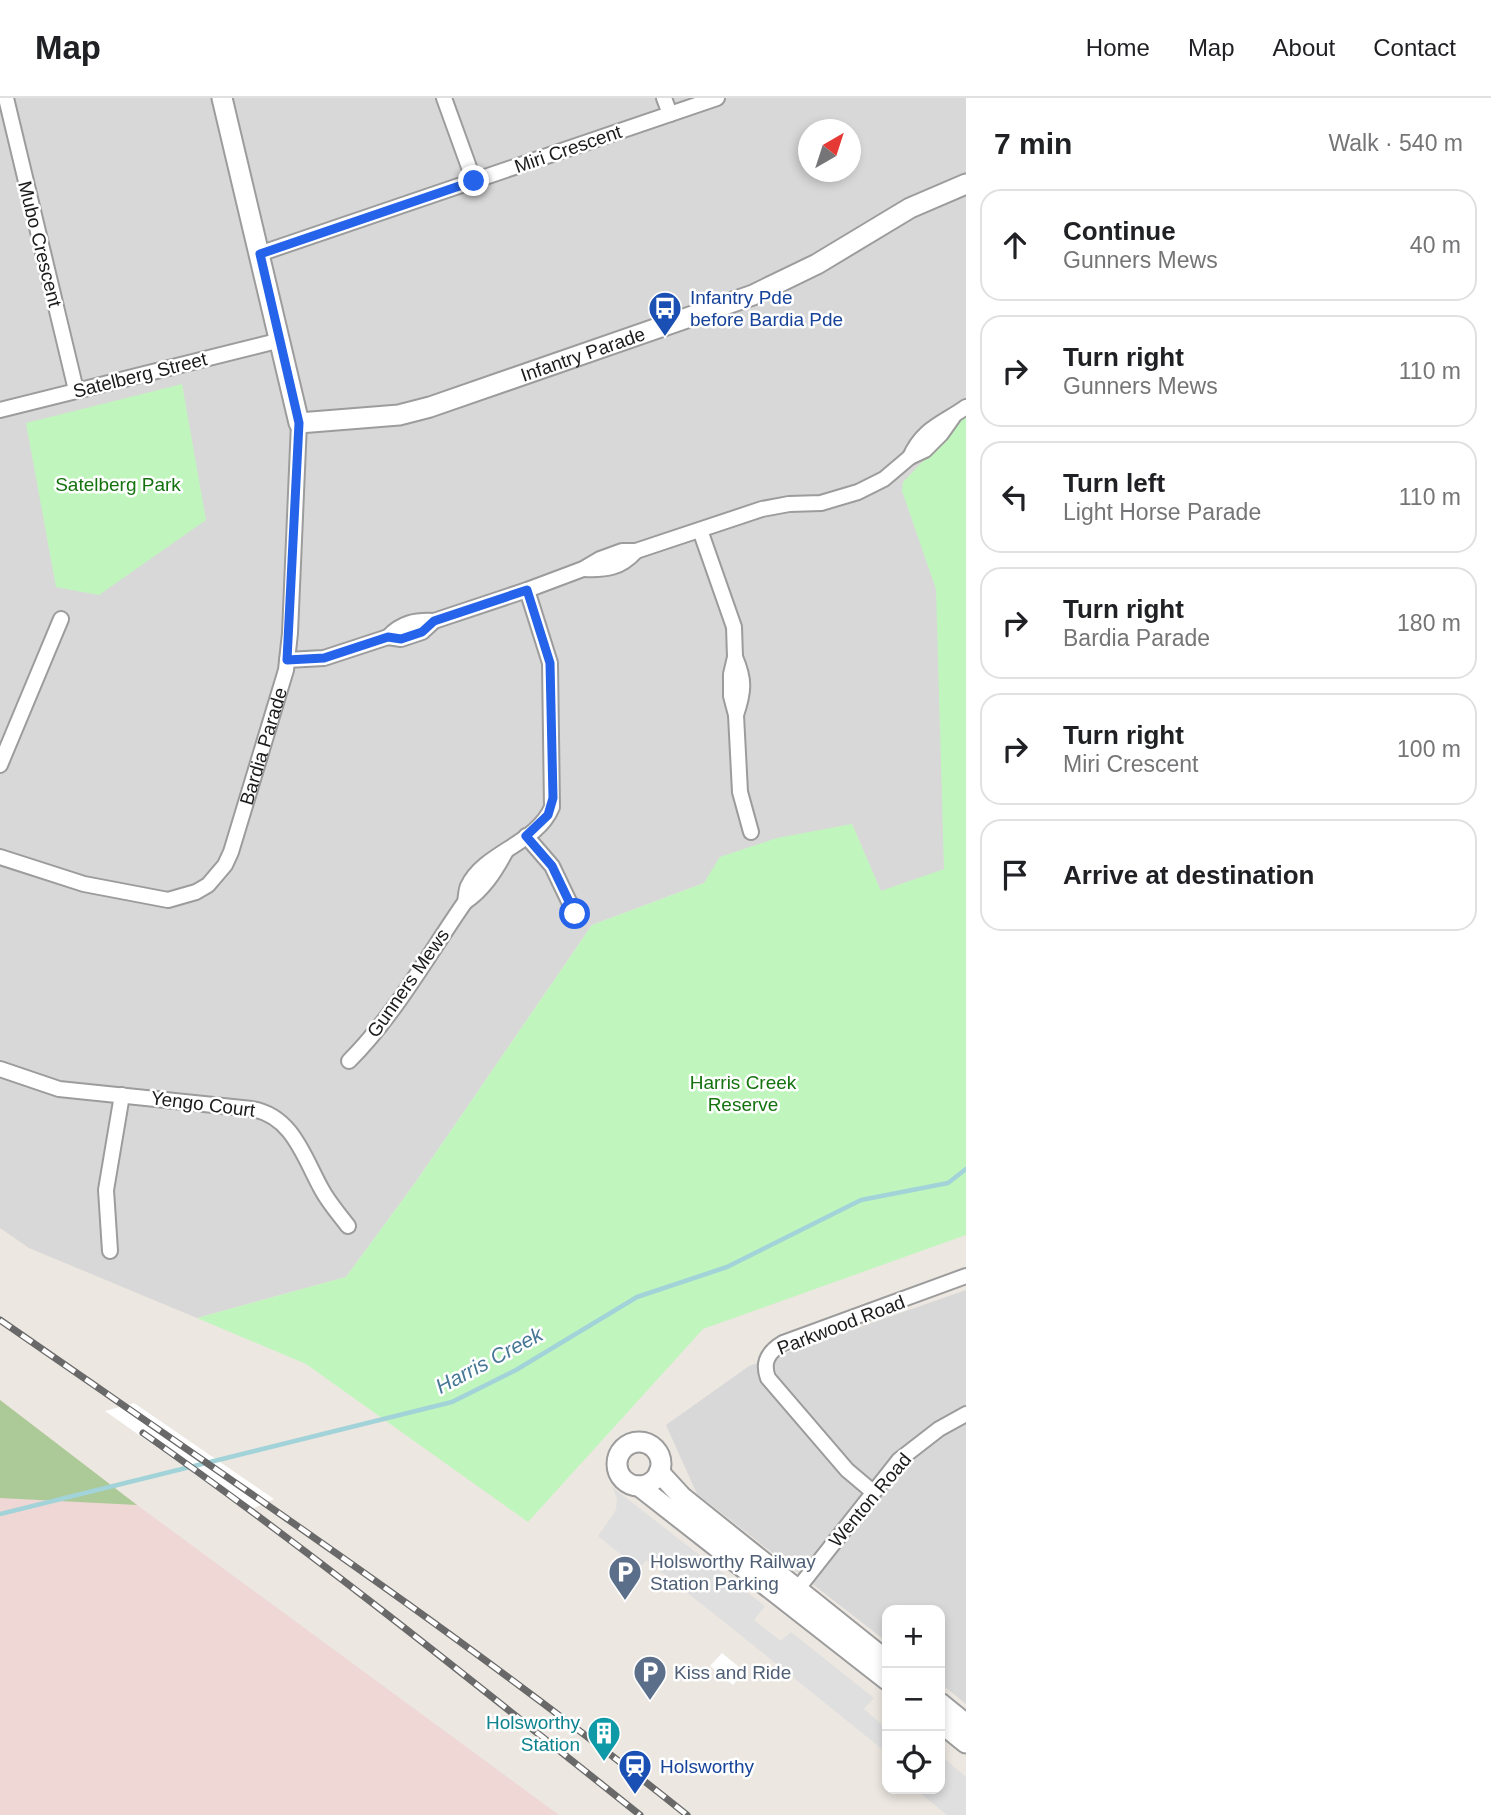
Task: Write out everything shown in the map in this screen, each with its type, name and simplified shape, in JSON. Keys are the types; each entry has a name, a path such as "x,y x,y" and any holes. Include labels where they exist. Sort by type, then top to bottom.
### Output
{"street":[{"name":"Mubo Crescent","path":"6,98 76,390"},
{"name":"Bardia Parade","path":"0,858 84,884 155,899 183,897 208,885 218,875 230,852 284,680 299,423 222,98"},
{"path":"444,98 474,181"},
{"path":"664,98 670,114"},
{"name":"Miri Crescent","path":"260,254 717,98"},
{"name":"Infantry Parade","path":"299,423 399,415 430,407 730,303 798,275 910,208 966,184"},
{"name":"Satelberg Street","path":"0,410 281,340"},
{"path":"287,660 324,658 388,637 401,639 422,632 434,621 527,590 622,551 636,551 775,505 821,503 847,496 884,479 910,457 916,442 933,426 953,417 966,407"},
{"path":"700,530 732,618 735,657 730,674 731,696 736,715 740,792 751,832"},
{"name":"Gunners Mews","path":"349,1061 376,1030 465,902 477,894 505,853 548,815 553,798 550,663 527,590"},
{"path":"0,765 61,620"},
{"path":"526,836 552,866 575,914"},
{"name":"Yengo Court","path":"0,1069 59,1089 252,1109 270,1114 292,1133 323,1193 348,1226"},
{"path":"110,1251 106,1191 121,1095"},
{"name":"Parkwood Road","path":"873,1492 847,1470 768,1378 765,1370 766,1358 783,1343 966,1276"},
{"name":"Wenton Road","path":"793,1595 888,1473 912,1449 966,1414"},
{"path":"639,1486 653,1481 659,1472 659,1456 651,1446 640,1442 628,1444 618,1454 618,1471 626,1482 639,1486 882,1657"},
{"path":"659,1472 682,1497 882,1675"},
{"path":"945,1707 965,1722"},
{"path":"945,1726 966,1743"}],"shaded area":[{"path":"0,98 966,98 966,889 880,891 852,824 592,925 415,1183 346,1277 197,1318 29,1248 0,1228"},
{"path":"966,1290 966,1704 945,1687 945,1605 882,1605 882,1638 697,1494 666,1425 749,1366"},
{"path":"0,1400 137,1505 559,1815 0,1815"},
{"path":"612,1487 765,1606 754,1620 781,1641 791,1632 874,1698 864,1709 882,1725 882,1749 646,1560 639,1569 598,1536 616,1510 617,1498"},
{"path":"945,1759 966,1777 966,1815 947,1815 921,1794 945,1794"}],"green space":[{"name":"Satelberg Park","path":"182,384 206,520 99,595 56,587 26,423"},
{"name":"Harris Creek Reserve","path":"966,414 966,1235 703,1329 528,1522 306,1364 197,1318 346,1277 415,1183 592,925 704,883 720,857 777,838 852,824 881,891 944,869 936,589 902,491 903,482"},
{"path":"0,1400 137,1505 0,1498"}],"pier":[{"path":"134,1403 274,1499 247,1511 105,1411"},
{"path":"722,1653 744,1671 733,1685 710,1666"}],"waterway":[{"name":"Harris Creek","path":"0,1514 452,1402 516,1370 637,1297 727,1267 861,1200 948,1183 966,1169"}],"railway":[{"path":"0,1320 434,1623 687,1815"},
{"path":"143,1433 332,1572 640,1815"}],"place":[{"name":"Infantry Pde before Bardia Pde","path":"665,338"},
{"name":"Holsworthy Railway Station Parking","path":"625,1602"},
{"name":"Kiss and Ride","path":"650,1702"},
{"name":"Holsworthy Station","path":"604,1763"},
{"name":"Holsworthy","path":"635,1796"}],"route":[{"path":"474,181 260,254 299,423 287,660 324,658 388,637 401,639 422,632 434,621 527,590 550,663 553,798 548,815 526,836 552,866 575,914"}]}
